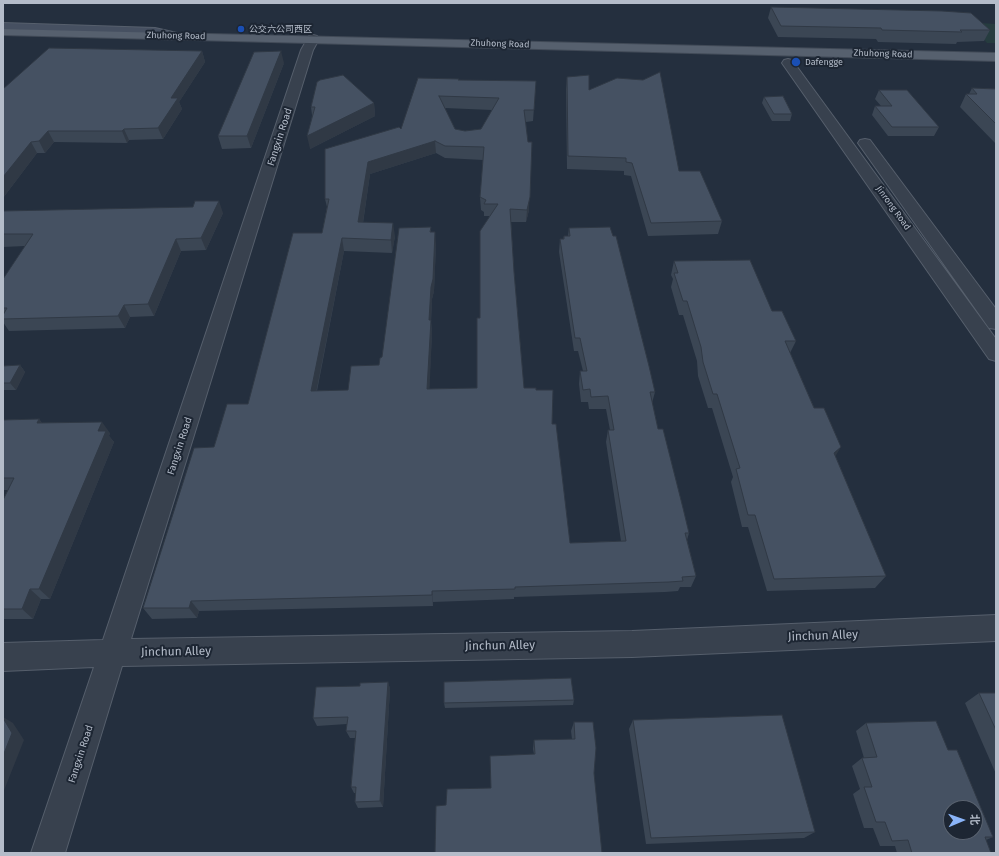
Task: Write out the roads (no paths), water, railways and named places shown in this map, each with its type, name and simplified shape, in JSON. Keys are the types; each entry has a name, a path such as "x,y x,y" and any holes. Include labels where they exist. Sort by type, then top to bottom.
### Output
{"main road":[{"path":"3,26 155,32 173,36"},
{"name":"Zhuhong Road","path":"3,32 173,36 310,45 788,63 996,67"},
{"name":"Zhuhong Road","path":"96,46 310,45 996,57"}],"street":[{"name":"Fangxin Road","path":"48,853 310,45"},
{"name":"Jinrong Road","path":"788,63 942,276 996,354"},
{"path":"806,63 829,95"},
{"name":"Jinrong Road","path":"857,133 996,323"},
{"name":"Jinchun Alley","path":"3,657 114,653 632,644 996,628"}],"place":[{"name":"公交六公司西区","path":"241,29"},
{"name":"Dafengge","path":"796,62"}]}
